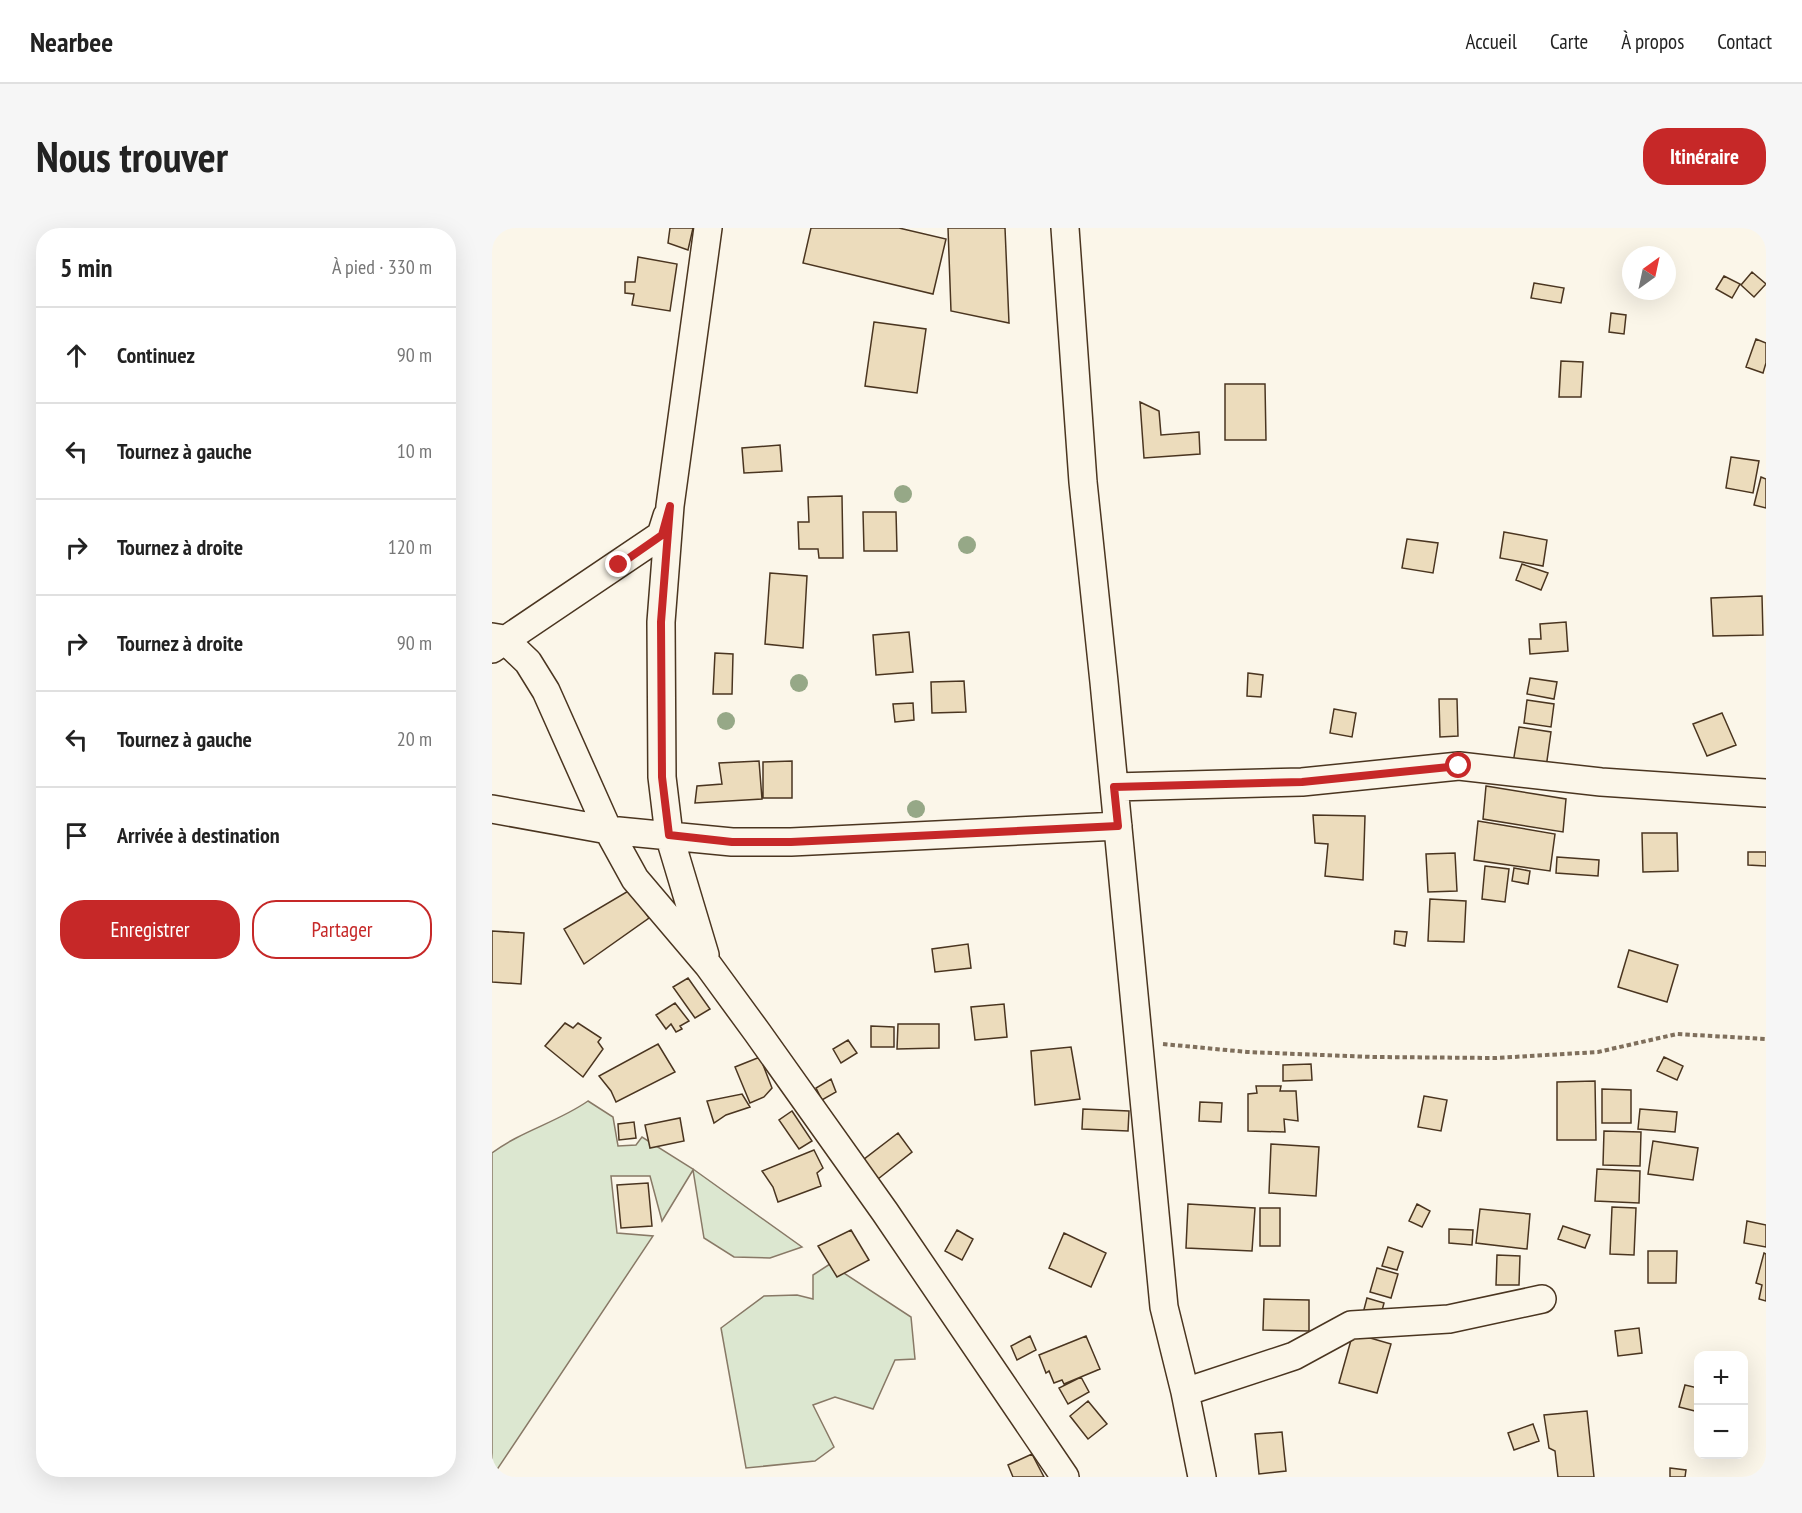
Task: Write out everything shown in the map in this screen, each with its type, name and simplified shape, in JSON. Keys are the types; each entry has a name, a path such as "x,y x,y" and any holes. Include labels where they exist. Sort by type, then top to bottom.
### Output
{"street":[{"path":"708,228 670,506 661,622 662,777 669,835 708,965"},
{"path":"1065,228 1083,482 1164,1307 1185,1392 1202,1477"},
{"path":"670,506 662,535 496,642 528,662 546,691 608,830 635,879 708,965 885,1212 1065,1477"},
{"path":"1114,787 1302,782 1459,766 1601,782 1766,793"},
{"path":"492,808 608,830 732,842 791,842 1118,826"},
{"path":"1185,1392 1294,1356 1351,1325 1449,1319 1542,1299"}],"path":[{"path":"1138,1041 1246,1052 1372,1057 1496,1058 1598,1052 1677,1034 1766,1039"}],"green space":[{"path":"588,1101 613,1117 618,1146 636,1145 642,1137 693,1169 802,1247 770,1258 734,1257 704,1238 693,1170 662,1221 650,1176 611,1176 617,1233 653,1236 492,1477 492,1153"},
{"path":"830,1264 911,1317 915,1359 895,1360 873,1409 835,1397 813,1405 834,1447 815,1461 746,1468 721,1328 764,1296 797,1295 813,1299 813,1275"}],"building":[{"path":"670,228 693,228 688,250 668,243"},
{"path":"811,228 899,228 946,239 933,294 803,263"},
{"path":"948,228 1005,228 1009,323 951,311"},
{"path":"638,257 677,264 670,311 632,305 634,294 625,293 625,282 635,282"},
{"path":"1752,272 1766,284 1754,297 1741,285"},
{"path":"1724,276 1740,284 1732,298 1716,289"},
{"path":"1534,283 1564,288 1561,303 1531,298"},
{"path":"1611,313 1626,315 1624,334 1609,332"},
{"path":"874,322 926,329 917,393 865,386"},
{"path":"1756,339 1766,343 1766,363 1763,373 1746,367"},
{"path":"1561,361 1583,362 1581,397 1559,397"},
{"path":"1225,384 1265,384 1266,440 1225,440"},
{"path":"1140,402 1159,411 1161,435 1199,432 1200,454 1144,458"},
{"path":"780,445 782,471 744,473 742,448"},
{"path":"1731,457 1759,461 1753,493 1726,488"},
{"path":"1761,477 1766,479 1766,508 1754,505"},
{"path":"842,496 843,558 819,558 818,549 799,549 798,522 809,522 808,497"},
{"path":"863,512 896,512 897,551 864,551"},
{"path":"1504,532 1547,540 1543,566 1500,558"},
{"path":"1407,539 1438,543 1433,573 1402,568"},
{"path":"1522,564 1548,573 1541,590 1516,580"},
{"path":"770,573 807,576 803,648 765,644"},
{"path":"1762,596 1763,635 1713,636 1711,598"},
{"path":"1566,622 1568,651 1530,654 1529,639 1541,639 1540,624"},
{"path":"909,632 913,672 876,675 873,635"},
{"path":"715,653 733,654 732,694 713,694"},
{"path":"1248,673 1263,675 1261,697 1247,696"},
{"path":"1530,678 1557,682 1554,699 1527,694"},
{"path":"964,681 966,712 932,713 931,682"},
{"path":"1439,699 1457,699 1458,736 1440,737"},
{"path":"1527,700 1554,704 1551,727 1524,723"},
{"path":"913,703 914,720 895,722 893,704"},
{"path":"1334,709 1356,713 1352,737 1330,733"},
{"path":"1722,713 1736,745 1707,756 1693,724"},
{"path":"1519,727 1551,732 1545,775 1512,769"},
{"path":"759,761 762,799 695,803 697,786 722,784 719,763"},
{"path":"792,761 792,798 763,798 763,762"},
{"path":"1486,786 1566,799 1563,832 1483,819"},
{"path":"1313,815 1365,816 1363,880 1325,876 1328,844 1315,843"},
{"path":"1478,821 1555,834 1550,871 1474,860"},
{"path":"1642,833 1677,833 1678,871 1643,872"},
{"path":"1748,852 1766,852 1766,866 1748,865"},
{"path":"1455,853 1457,891 1428,892 1426,854"},
{"path":"1557,857 1599,860 1598,876 1556,873"},
{"path":"1485,866 1509,869 1505,902 1482,899"},
{"path":"1514,868 1530,871 1528,884 1512,881"},
{"path":"630,890 649,918 584,964 564,929"},
{"path":"1430,899 1466,901 1464,942 1428,941"},
{"path":"492,931 524,933 521,984 492,982"},
{"path":"1395,931 1407,932 1405,946 1394,944"},
{"path":"968,944 971,968 935,972 932,949"},
{"path":"1629,950 1678,965 1667,1002 1618,987"},
{"path":"688,978 710,1009 695,1018 673,987"},
{"path":"675,1003 689,1021 680,1026 682,1029 676,1032 671,1024 666,1029 656,1015"},
{"path":"1004,1004 1007,1037 975,1040 971,1007"},
{"path":"565,1023 573,1028 578,1023 601,1038 598,1042 603,1049 583,1077 545,1046"},
{"path":"898,1024 939,1024 939,1048 897,1049"},
{"path":"871,1026 894,1027 894,1047 871,1047"},
{"path":"848,1040 857,1053 841,1063 833,1049"},
{"path":"658,1044 675,1072 616,1102 611,1091 599,1076"},
{"path":"1071,1047 1080,1099 1035,1105 1031,1051"},
{"path":"760,1057 772,1088 764,1097 750,1103 735,1067"},
{"path":"1664,1057 1683,1066 1677,1080 1657,1071"},
{"path":"1311,1064 1312,1080 1283,1081 1283,1065"},
{"path":"831,1079 836,1092 822,1100 816,1088"},
{"path":"1595,1081 1596,1140 1557,1140 1557,1082"},
{"path":"1256,1086 1281,1086 1280,1091 1296,1091 1298,1121 1284,1119 1285,1132 1248,1131 1248,1094 1257,1093"},
{"path":"1602,1089 1631,1090 1631,1123 1602,1123"},
{"path":"742,1094 750,1107 726,1115 714,1123 707,1101"},
{"path":"1424,1096 1447,1100 1441,1131 1418,1127"},
{"path":"1200,1102 1222,1103 1221,1122 1199,1121"},
{"path":"1083,1109 1129,1111 1128,1131 1082,1129"},
{"path":"1640,1109 1677,1112 1675,1132 1638,1129"},
{"path":"792,1111 812,1141 799,1149 779,1120"},
{"path":"680,1118 684,1141 650,1148 645,1125"},
{"path":"634,1122 636,1138 619,1140 618,1124"},
{"path":"1604,1131 1641,1132 1640,1166 1603,1165"},
{"path":"898,1133 912,1152 878,1179 863,1160"},
{"path":"1653,1141 1698,1148 1693,1180 1648,1174"},
{"path":"1271,1144 1319,1147 1316,1196 1269,1193"},
{"path":"814,1150 823,1168 817,1173 821,1186 778,1202 773,1187 762,1171"},
{"path":"1597,1169 1640,1171 1639,1203 1595,1201"},
{"path":"648,1183 652,1226 621,1228 617,1185"},
{"path":"1188,1204 1255,1208 1252,1251 1186,1248"},
{"path":"1417,1204 1430,1211 1422,1227 1409,1221"},
{"path":"1612,1207 1636,1208 1634,1255 1610,1254"},
{"path":"1260,1208 1280,1208 1280,1246 1260,1246"},
{"path":"1480,1209 1530,1214 1527,1249 1476,1243"},
{"path":"1747,1221 1766,1225 1766,1247 1744,1243"},
{"path":"1563,1226 1590,1235 1585,1248 1558,1239"},
{"path":"1449,1229 1473,1230 1472,1245 1449,1243"},
{"path":"851,1230 869,1260 837,1277 818,1246"},
{"path":"957,1230 973,1239 962,1260 945,1251"},
{"path":"1064,1233 1106,1253 1091,1287 1049,1268"},
{"path":"1388,1247 1403,1252 1397,1270 1382,1266"},
{"path":"1648,1251 1677,1251 1676,1283 1648,1283"},
{"path":"1764,1253 1766,1254 1766,1301 1759,1299 1762,1285 1756,1283"},
{"path":"1497,1255 1520,1256 1519,1285 1496,1285"},
{"path":"1377,1268 1398,1274 1391,1298 1370,1292"},
{"path":"1367,1298 1384,1303 1379,1322 1362,1317"},
{"path":"1264,1299 1309,1300 1309,1331 1263,1330"},
{"path":"1639,1328 1642,1353 1618,1356 1615,1331"},
{"path":"1353,1333 1391,1344 1377,1393 1339,1383"},
{"path":"1030,1336 1036,1350 1017,1360 1011,1346"},
{"path":"1086,1336 1100,1369 1064,1384 1062,1380 1054,1383 1049,1371 1046,1373 1039,1355"},
{"path":"1081,1377 1089,1392 1068,1404 1059,1388"},
{"path":"1685,1385 1694,1387 1694,1411 1679,1407"},
{"path":"1088,1401 1107,1424 1088,1439 1070,1416"},
{"path":"1587,1411 1594,1477 1558,1477 1555,1451 1549,1448 1544,1415"},
{"path":"1533,1424 1539,1441 1514,1450 1508,1433"},
{"path":"1282,1432 1286,1471 1259,1474 1255,1434"},
{"path":"1032,1454 1044,1477 1013,1477 1008,1465"},
{"path":"1670,1468 1686,1470 1685,1477 1670,1477"}],"route":[{"path":"619,565 662,535 670,506 661,622 662,777 669,835 732,842 791,842 1118,826 1114,787 1302,782 1459,766"}]}
